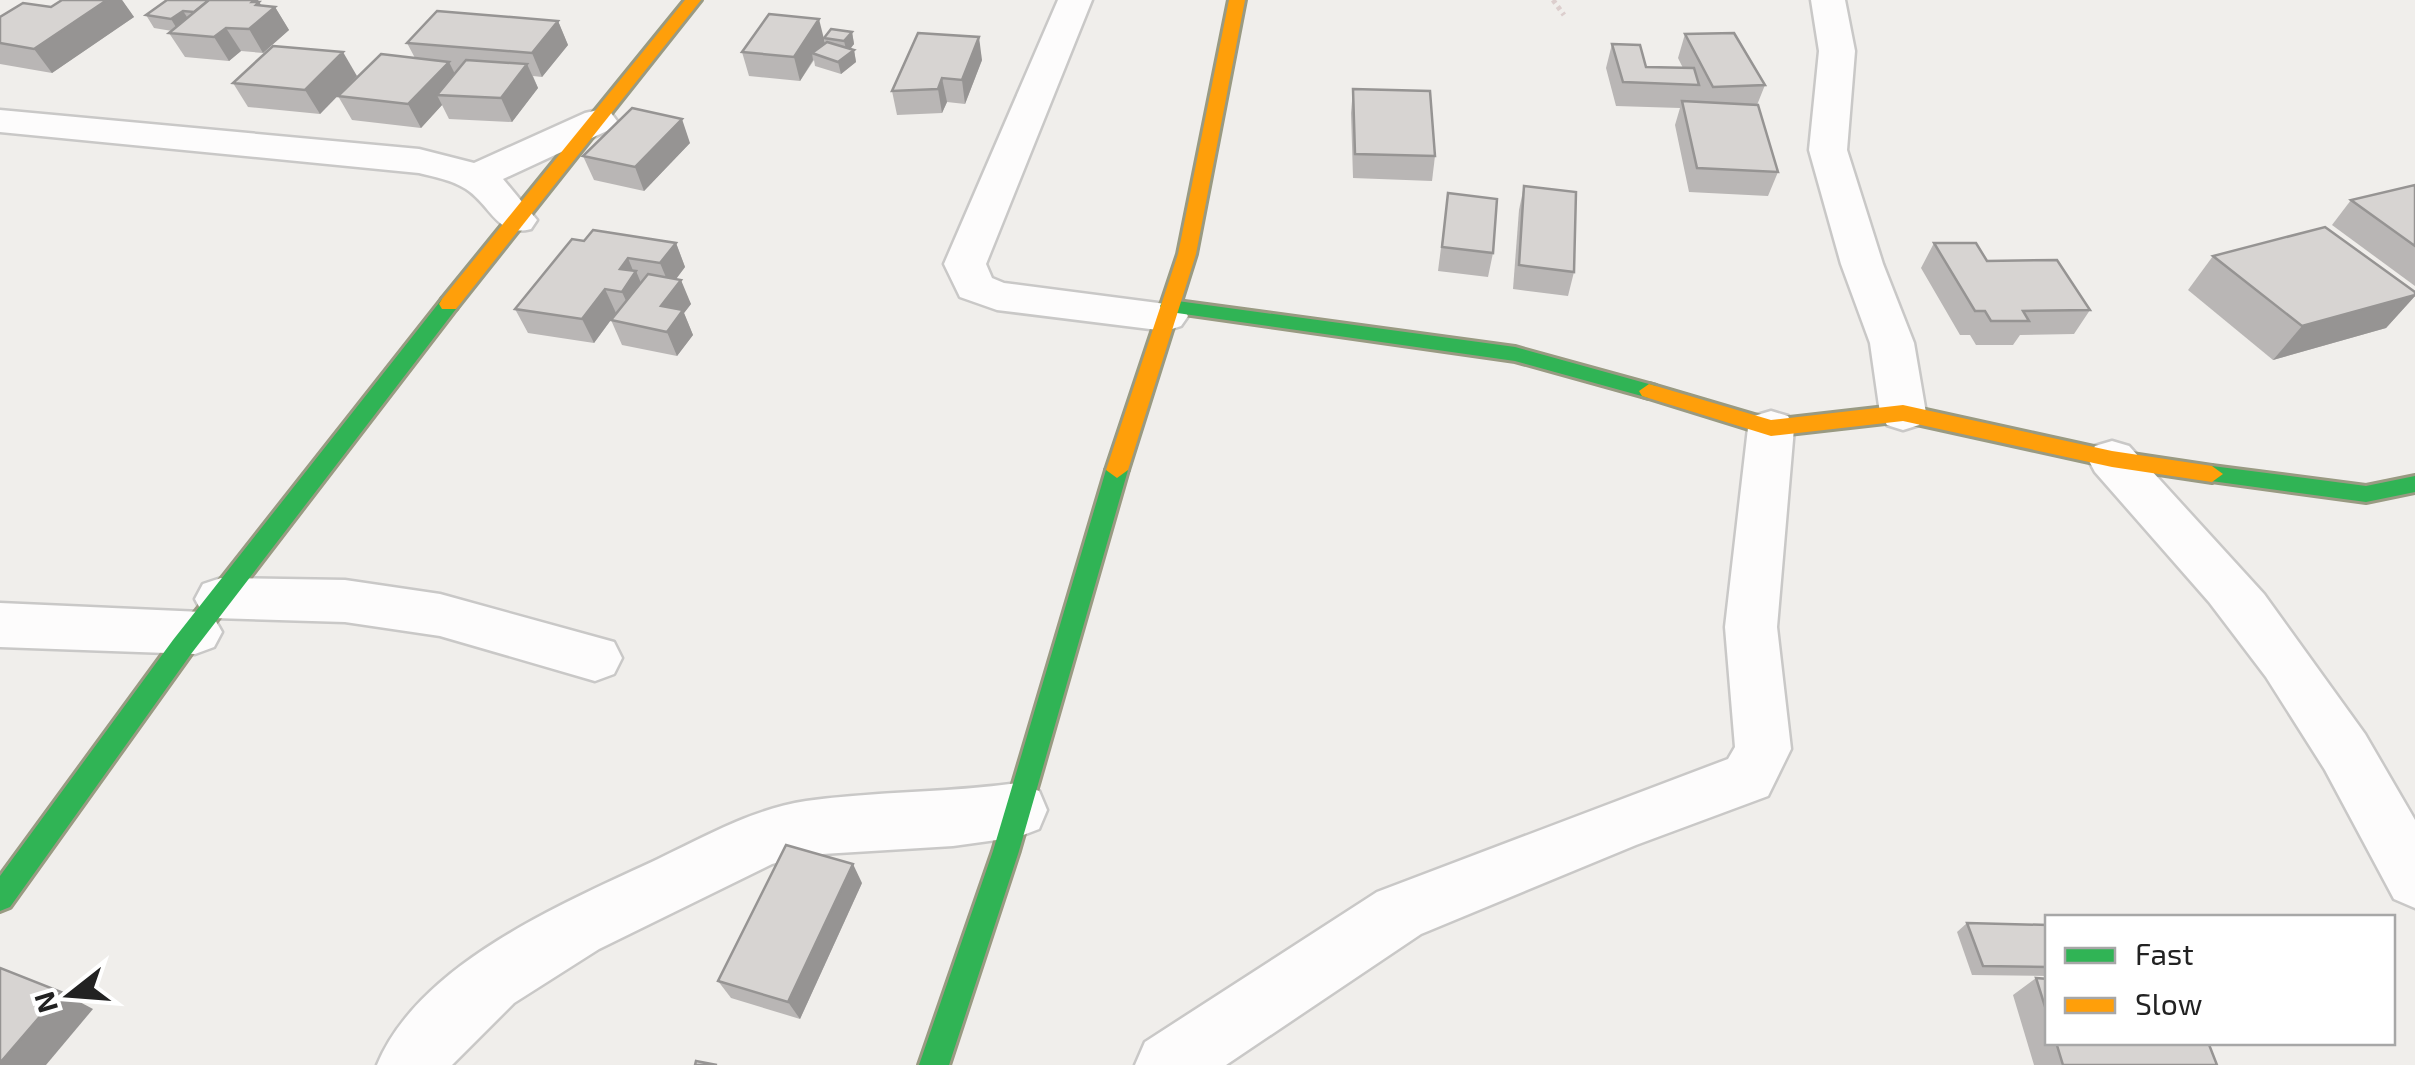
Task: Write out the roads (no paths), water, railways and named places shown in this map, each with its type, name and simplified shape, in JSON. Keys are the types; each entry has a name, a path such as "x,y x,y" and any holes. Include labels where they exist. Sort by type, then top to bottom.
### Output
{"street":[{"path":"0,898 348,428 692,0"},
{"path":"1075,0 965,264 975,287 997,296 1168,311 1514,354 1612,378 1771,428 1903,412 2112,459 2292,488 2366,494 2415,484"},
{"path":"934,1065 1018,810 1133,414 1187,254 1237,0"},
{"path":"1828,0 1836,50 1828,150 1862,264 1892,343 1903,412"},
{"path":"476,177 598,121"},
{"path":"0,122 420,160 491,184 517,220"},
{"path":"1168,1065 1400,913 1620,824 1748,778 1764,748 1751,627 1771,428"},
{"path":"2112,459 2212,569 2264,634 2376,803 2415,879"},
{"path":"0,625 208,616 345,602 440,615 594,658"},
{"path":"410,1065 416,1054 491,981 578,928 762,839 806,828 954,819 1018,810"}]}
